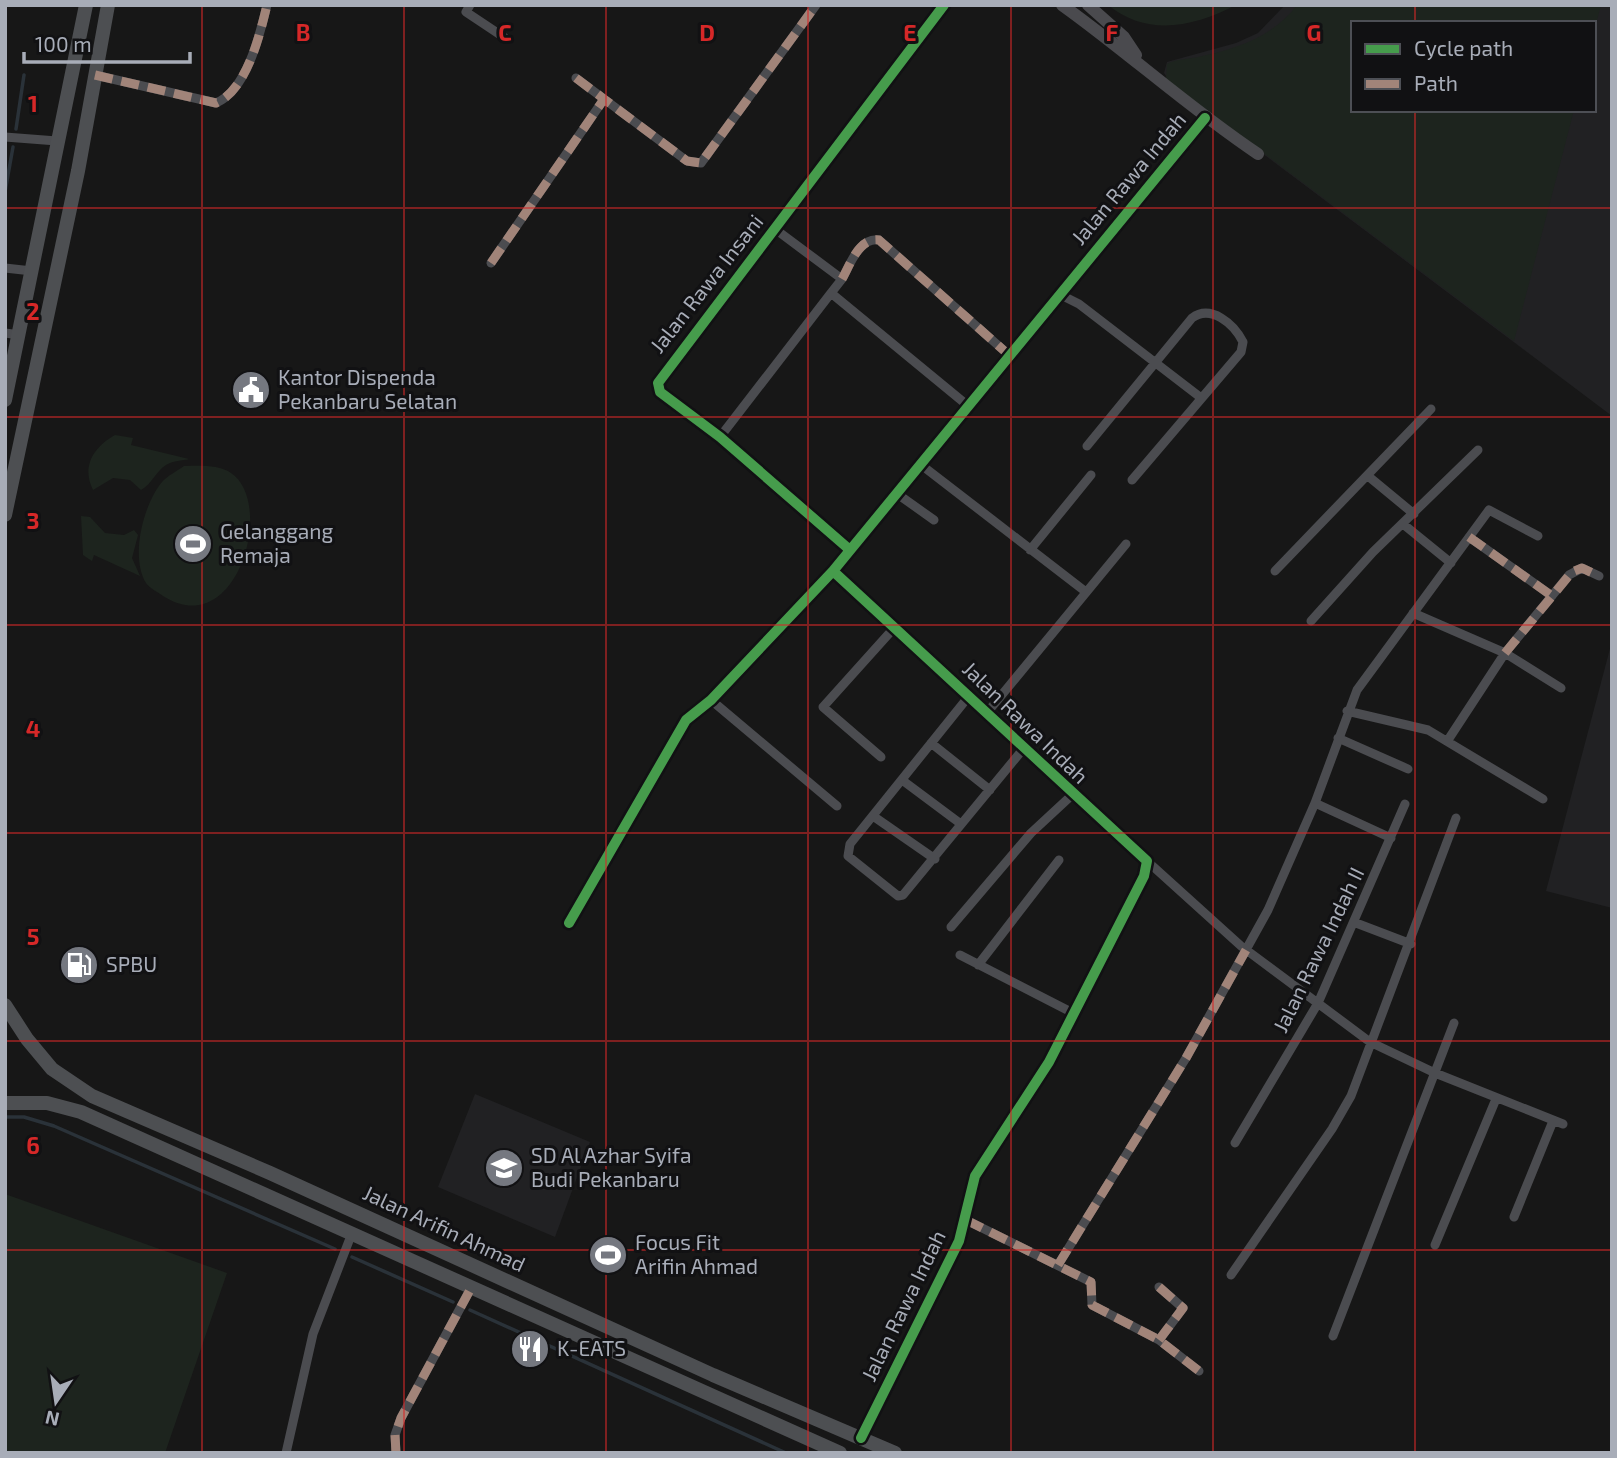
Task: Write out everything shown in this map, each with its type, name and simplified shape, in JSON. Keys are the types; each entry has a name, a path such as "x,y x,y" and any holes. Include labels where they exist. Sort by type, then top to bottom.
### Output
{"main road":[{"path":"6,395 12,334 32,271 86,5"},
{"path":"5,514 78,171 108,5"},
{"path":"52,165 78,171"},
{"name":"Jalan Arifin Ahmad","path":"5,1005 27,1039 52,1069 92,1096 270,1173 638,1341 863,1433 895,1453"},
{"name":"Jalan Arifin Ahmad","path":"5,1103 47,1103 81,1112 840,1453"},
{"path":"629,1360 638,1341"}],"street":[{"path":"95,75 216,103 228,95 252,58 267,5"},
{"path":"576,78 687,161 701,163 816,5"},
{"name":"Jalan Rawa Insani","path":"850,550 720,437 660,392 658,383 944,5"},
{"path":"1062,5 1112,41 1205,118 1258,154"},
{"path":"1087,5 1124,37 1149,73"},
{"path":"468,9 505,38"},
{"path":"491,263 604,99"},
{"name":"Jalan Rawa Indah","path":"863,1433 967,1220 975,1176 1035,1086 1075,1014 1144,876 1147,861 1072,795 969,696 833,572 967,405 1205,118"},
{"path":"5,137 57,141"},
{"path":"775,229 842,279"},
{"path":"720,437 842,279 863,244 871,239 879,240 1009,355"},
{"path":"5,268 32,271"},
{"path":"831,293 967,405"},
{"path":"1059,294 1079,304 1200,397"},
{"path":"1087,446 1192,318 1204,312 1214,312 1239,334 1243,347 1132,480"},
{"path":"1275,571 1431,409"},
{"path":"1311,621 1373,552 1479,450"},
{"path":"920,464 1086,592"},
{"path":"1030,550 1091,475"},
{"path":"1367,476 1414,514"},
{"path":"896,493 934,520"},
{"path":"1058,1265 1186,1058 1268,910 1315,803 1348,711 1370,670 1489,510 1538,536"},
{"path":"1403,524 1451,563"},
{"path":"1469,537 1552,596"},
{"path":"986,713 1126,544"},
{"path":"1448,740 1505,653 1552,596 1577,569 1587,569 1599,576"},
{"path":"569,923 686,720 711,700 833,572"},
{"path":"1413,613 1505,653 1561,688"},
{"path":"881,757 823,707 894,628"},
{"path":"969,696 850,845 848,856 898,896 906,892 1024,748"},
{"path":"711,700 837,806"},
{"path":"1348,711 1415,725 1448,740 1544,799"},
{"path":"1338,738 1408,769"},
{"path":"931,743 990,790"},
{"path":"902,780 961,824"},
{"path":"951,928 1031,833 1072,795"},
{"path":"1315,803 1391,838"},
{"name":"Jalan Rawa Indah II","path":"1235,1143 1318,1003 1356,923 1405,804"},
{"path":"873,816 934,859"},
{"path":"1231,1275 1343,1112 1410,944 1456,818"},
{"path":"978,965 1059,860"},
{"path":"1147,861 1247,950 1370,1042 1435,1073 1563,1124"},
{"path":"1356,923 1410,944"},
{"path":"960,955 1075,1014"},
{"path":"1333,1336 1454,1023"},
{"path":"1435,1245 1496,1098"},
{"path":"1514,1217 1553,1121"},
{"path":"967,1220 1092,1283 1092,1305 1159,1340 1199,1371"},
{"path":"286,1453 313,1334 352,1233"},
{"path":"1158,1287 1182,1308 1159,1340"},
{"path":"396,1453 395,1435 401,1418 471,1288"}],"shaded area":[{"path":"1108,5 1236,5 1204,19 1155,25 1139,22"},
{"path":"1285,5 1612,5 1612,416 1173,86 1164,73 1167,62 1236,43 1258,33"},
{"path":"1297,5 1601,5 1596,24 1596,21 1351,21 1351,112 1573,112 1514,341 1166,80 1167,64 1226,50 1253,40 1277,26"},
{"path":"115,435 133,438 131,445 189,459 166,465 141,490 130,480 113,478 93,490 88,473 89,465 101,445"},
{"name":"Gelanggang Remaja","path":"184,466 214,467 231,473 244,489 250,511 249,537 242,563 229,586 211,601 189,605 163,596 149,587 141,572 139,559 141,531 149,504 162,482"},
{"path":"81,516 90,517 105,533 124,535 134,530 138,535 132,558 140,576 94,555 92,561 83,555"},
{"path":"1612,641 1612,908 1546,891"},
{"path":"475,1094 590,1142 555,1237 438,1187"},
{"path":"5,1194 227,1273 165,1453 5,1452"}],"waterway":[{"path":"16,129 24,75"},
{"path":"5,192 13,147"},
{"path":"5,1117 24,1117 54,1126 335,1249"},
{"path":"352,1257 453,1302"},
{"path":"470,1310 786,1453"}],"marked path":[{"path":"95,75 216,103 227,96 244,74 251,60 267,5"},
{"path":"491,263 604,99 687,161 701,163 816,5"},
{"path":"576,78 604,99"},
{"path":"842,279 861,247 872,240 879,240 1009,355"},
{"path":"1469,537 1552,596"},
{"path":"1505,653 1572,572 1582,568 1599,576"},
{"path":"1058,1265 1186,1058 1246,950"},
{"path":"966,1220 1091,1282 1092,1305 1159,1340 1199,1371"},
{"path":"1159,1287 1183,1308 1159,1340"},
{"path":"396,1453 395,1435 401,1418 471,1288"}],"cycle path":[{"path":"850,550 720,437 660,392 658,383 944,5"},
{"path":"569,923 686,720 711,700 833,571 1205,118"},
{"path":"833,571 1147,861 1144,876 1049,1062 975,1176 959,1241 861,1438"}],"place":[{"name":"Kantor Dispenda Pekanbaru Selatan","path":"251,390"},
{"name":"Gelanggang Remaja","path":"193,544"},
{"name":"SPBU","path":"79,965"},
{"name":"SD Al Azhar Syifa Budi Pekanbaru","path":"504,1168"},
{"name":"Focus Fit Arifin Ahmad","path":"608,1255"},
{"name":"K-EATS","path":"530,1349"}]}
